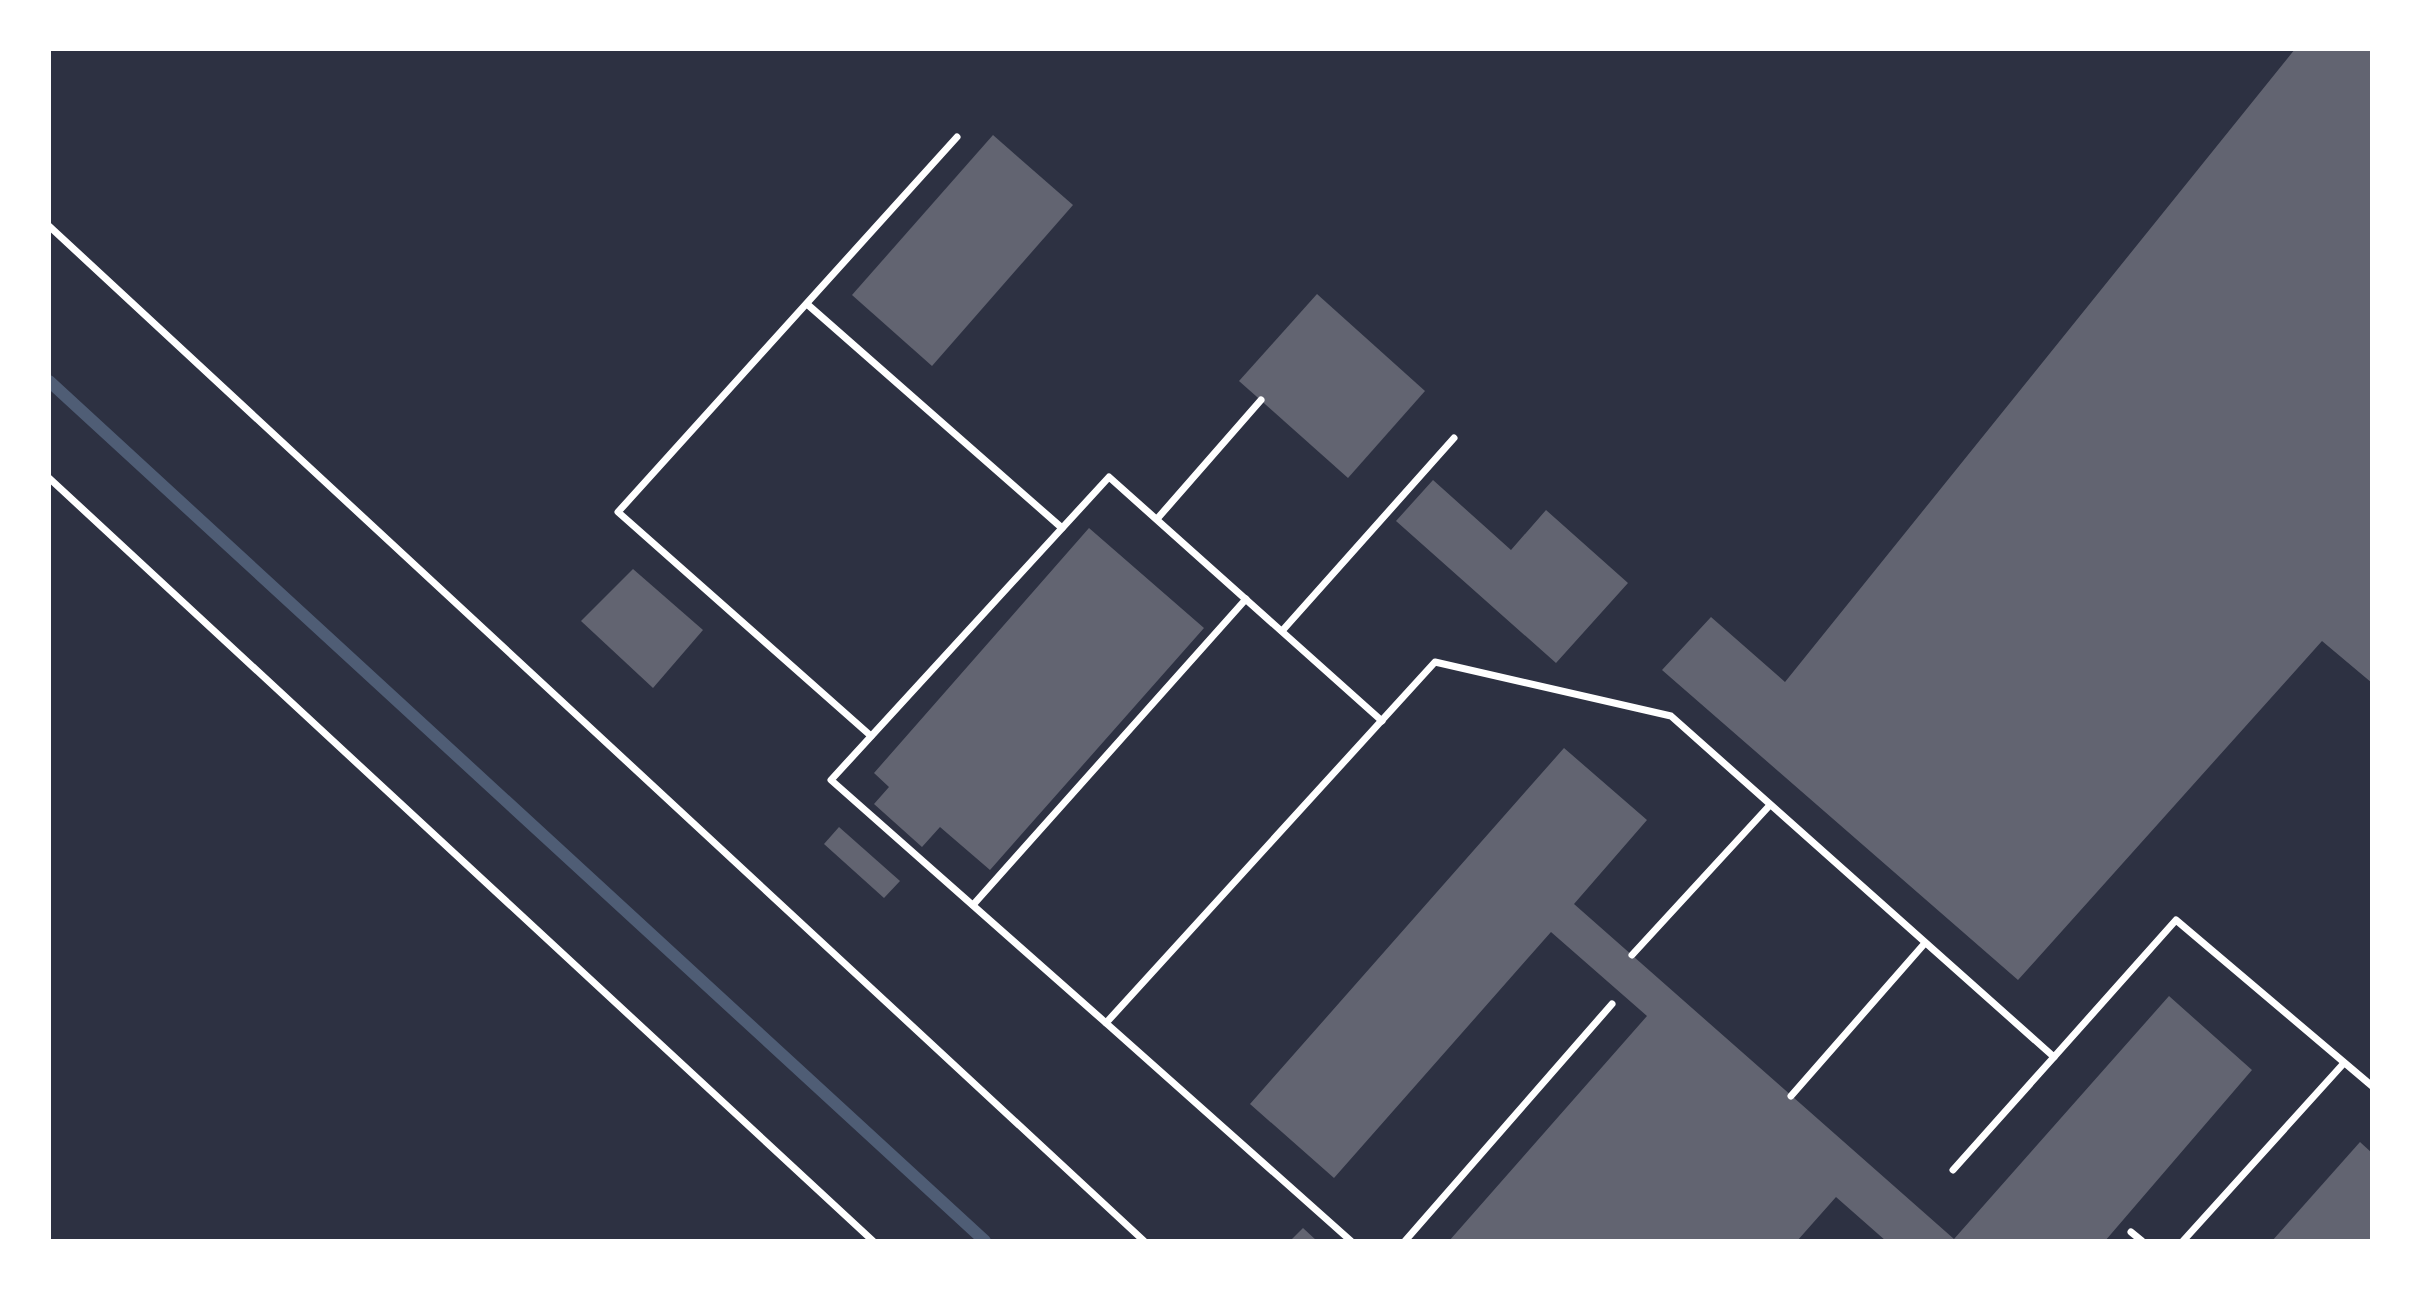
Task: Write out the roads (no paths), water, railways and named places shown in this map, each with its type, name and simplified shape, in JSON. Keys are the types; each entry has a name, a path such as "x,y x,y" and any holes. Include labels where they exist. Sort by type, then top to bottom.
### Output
{"street":[{"path":"871,736 618,512 957,137"},
{"path":"49,226 1144,1241"},
{"path":"807,304 1062,528"},
{"path":"1157,519 1261,400"},
{"path":"1282,631 1454,438"},
{"path":"1351,1241 831,780 1109,477 1382,721"},
{"path":"49,478 873,1241"},
{"path":"973,905 1245,598"},
{"path":"1106,1023 1435,662 1671,716 2054,1057"},
{"path":"1632,956 1770,805"},
{"path":"1953,1170 2176,920 2372,1086"},
{"path":"1791,1096 1925,943"},
{"path":"1405,1241 1612,1004"},
{"path":"2183,1241 2344,1063"},
{"path":"2131,1232 2142,1241"}],"waterway":[{"path":"49,381 985,1241"}]}
